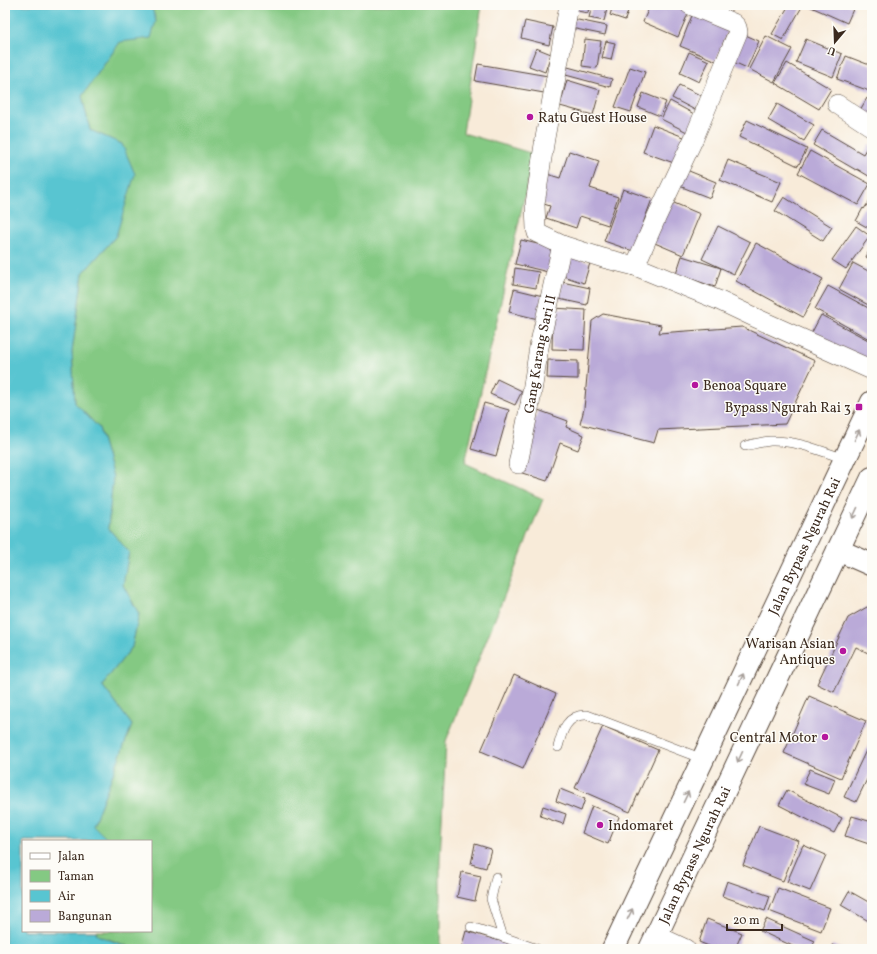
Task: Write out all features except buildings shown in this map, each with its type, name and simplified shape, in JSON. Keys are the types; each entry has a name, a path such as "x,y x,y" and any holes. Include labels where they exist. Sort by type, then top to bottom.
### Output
{"main road":[{"name":"Jalan Bypass Ngurah Rai","path":"613,949 872,402"},
{"name":"Jalan Bypass Ngurah Rai","path":"653,942 872,478"},
{"path":"809,536 872,565"}],"street":[{"path":"569,5 545,138 535,204 537,232 562,245 635,266 718,300 872,370"},
{"path":"635,266 694,138 738,32 737,27 733,23 690,5"},
{"path":"837,104 872,127"},
{"name":"Gang Karang Sari II","path":"518,464 530,404 539,347 562,245"},
{"path":"653,942 686,949"}],"lane":[{"path":"746,446 768,441 786,442 799,444 845,459"},
{"path":"558,747 562,732 571,719 579,714 587,715 704,759"},
{"path":"496,877 491,899 503,937"},
{"path":"471,927 537,949"}],"green space":[{"path":"151,5 482,5 463,133 534,154 465,463 543,499 446,741 440,860 440,949 128,949 128,946 97,935 96,932 152,932 152,840 108,840 93,825 132,725 102,685 132,647 139,614 123,585 129,552 108,528 113,477 99,428 75,403 72,352 83,273 116,236 122,144 90,130 82,96 120,42 156,21"}],"water":[{"path":"5,5 151,5 156,21 151,38 120,42 82,96 90,130 122,144 135,174 116,236 83,273 72,352 75,403 99,428 113,477 108,528 129,552 123,585 139,614 132,647 102,685 132,725 93,825 108,840 22,840 22,932 96,932 97,935 128,947 128,949 5,949"}],"place":[{"name":"Ratu Guest House","path":"530,117"},
{"name":"Benoa Square","path":"695,385"},
{"name":"Bypass Ngurah Rai 3","path":"859,407"},
{"name":"Warisan Asian Antiques","path":"843,651"},
{"name":"Central Motor","path":"825,737"},
{"name":"Indomaret","path":"600,825"}]}
